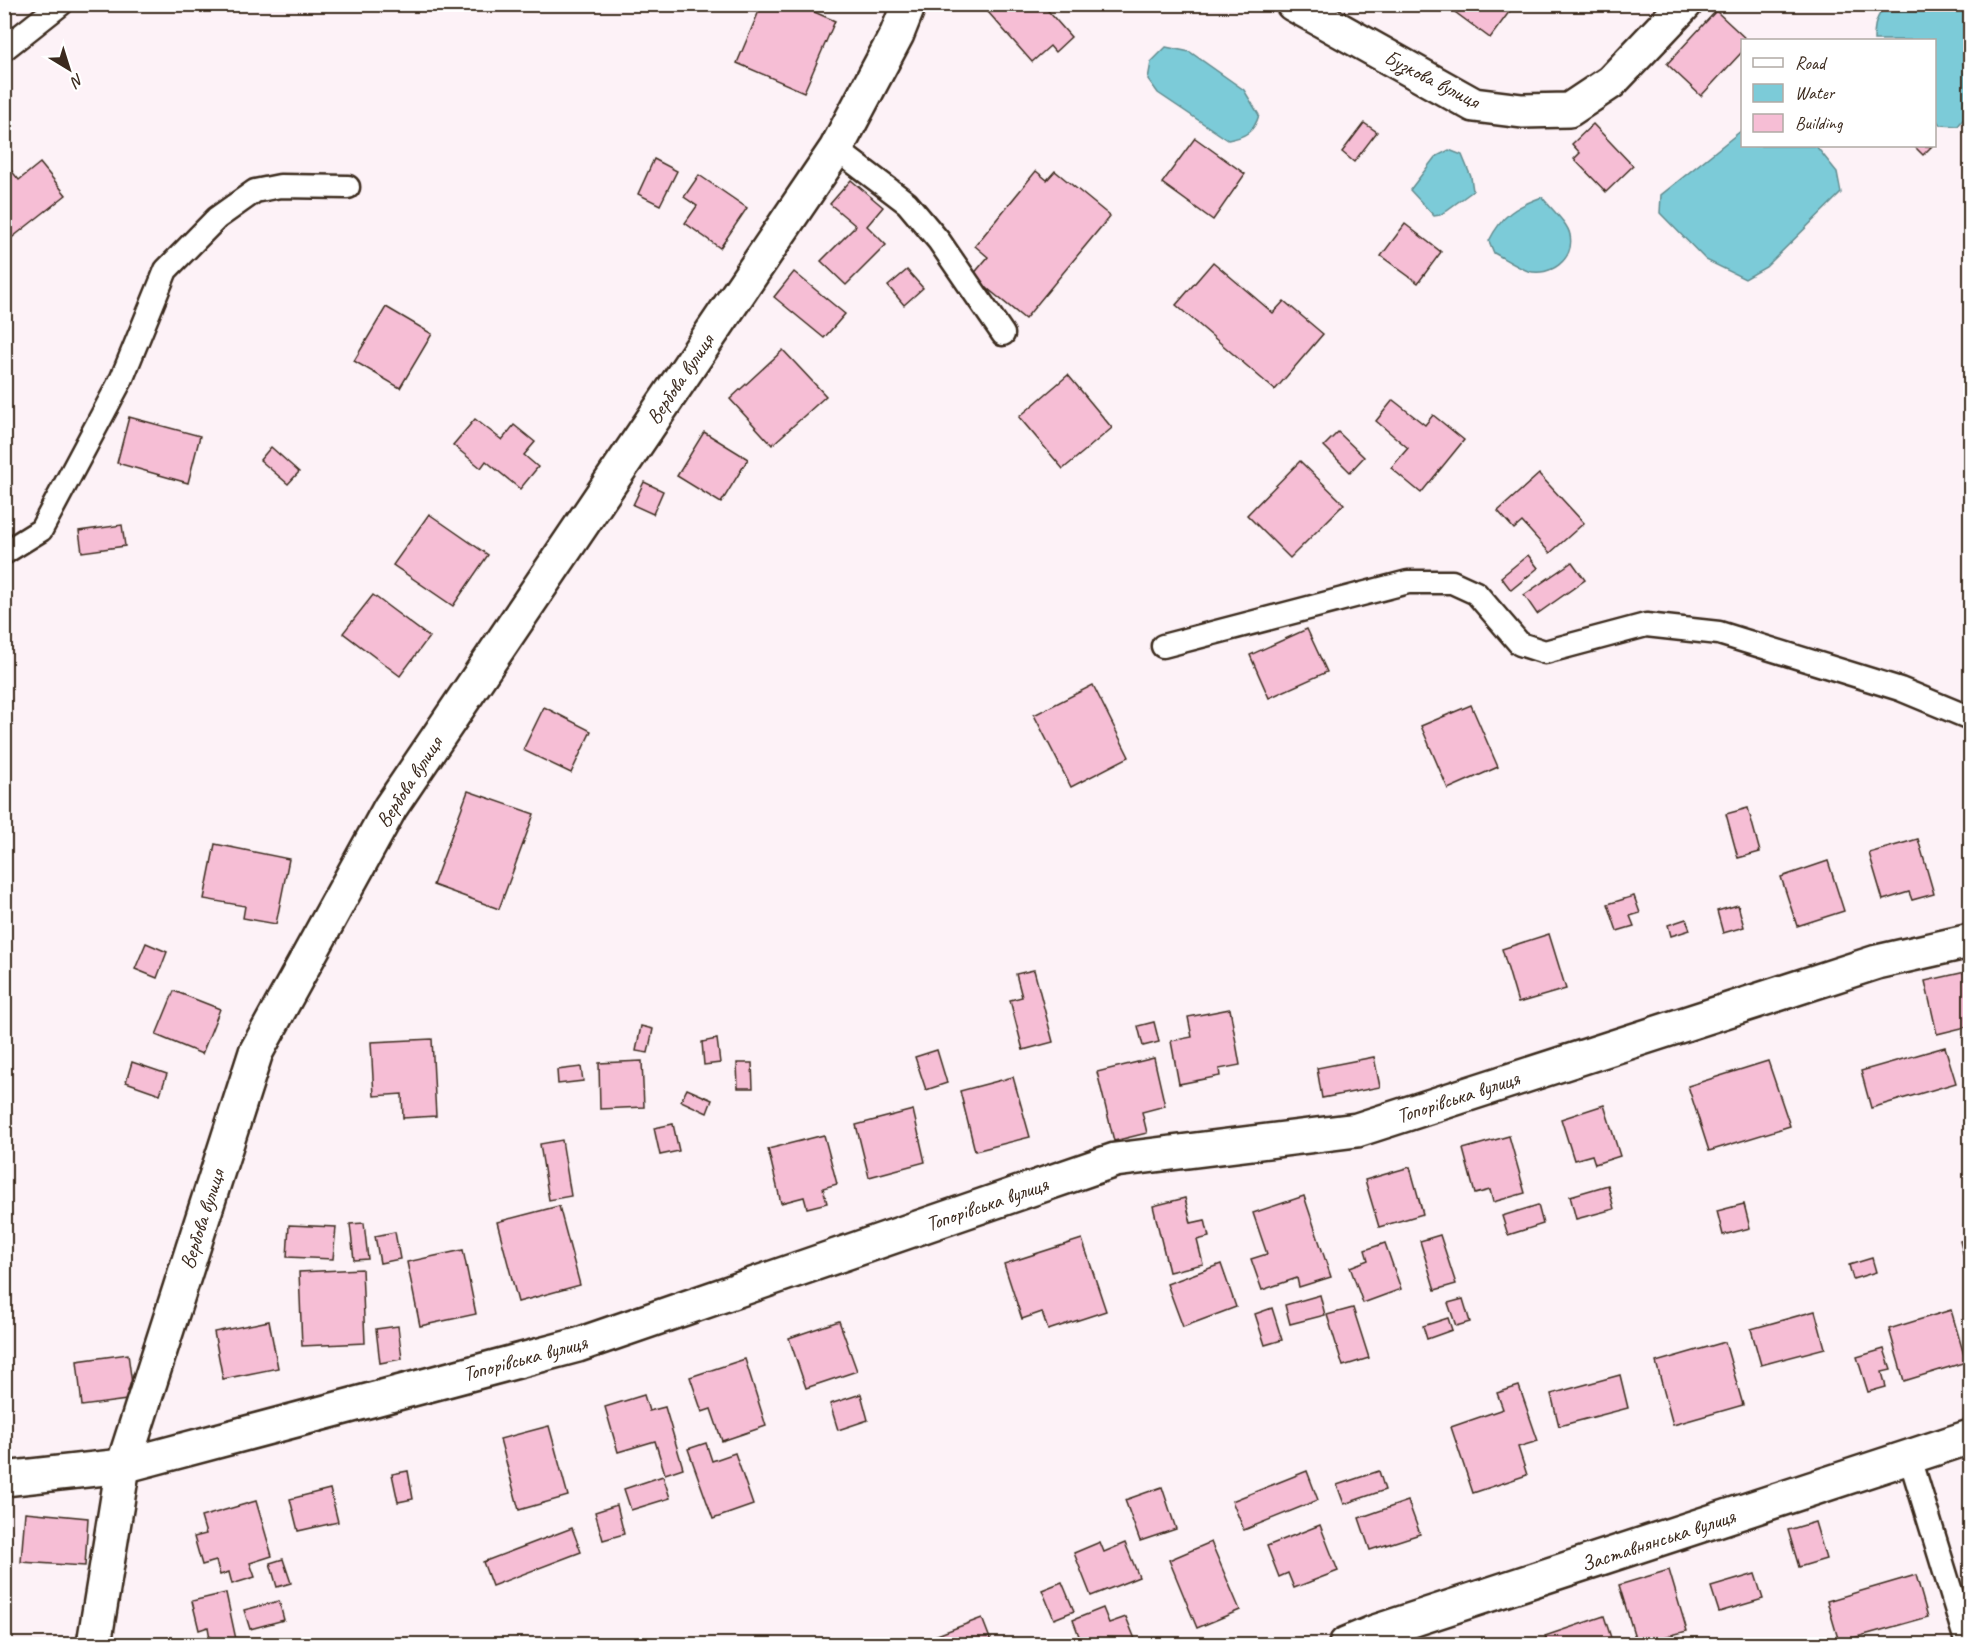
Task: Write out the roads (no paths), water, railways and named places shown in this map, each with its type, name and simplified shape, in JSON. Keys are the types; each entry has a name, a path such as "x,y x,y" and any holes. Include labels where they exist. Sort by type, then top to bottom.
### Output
{"street":[{"name":"Вербова вулиця","path":"94,1644 123,1466 256,1052 390,808 836,149 897,34 909,4"},
{"name":"Бузкова вулиця","path":"1293,4 1474,105 1522,111 1569,110 1611,82 1685,4"},
{"name":"Топорівська вулиця","path":"4,1479 123,1466 578,1344 1115,1160 1357,1130 1877,962 1971,941"},
{"name":"Заставнянська вулиця","path":"1346,1644 1377,1638 1971,1437"}],"lane":[{"path":"4,49 61,4"},
{"path":"836,149 907,203 939,241 1003,334"},
{"path":"4,553 41,530 122,378 166,270 217,218 255,191 280,186 348,187"},
{"path":"1163,646 1408,582 1452,582 1476,593 1520,644 1545,652 1646,626 1719,633 1900,689 1971,718"},
{"path":"1910,1458 1967,1644"}],"water":[{"path":"1887,5 1960,5 1970,19 1970,111 1958,126 1940,125 1936,119 1936,39 1874,39 1876,21"},
{"path":"1166,47 1190,52 1244,90 1259,115 1251,130 1228,140 1158,93 1148,79 1151,62"},
{"path":"1741,131 1741,147 1817,147 1837,172 1841,193 1766,267 1745,279 1706,260 1660,213 1661,195"},
{"path":"1449,150 1462,155 1471,177 1473,191 1440,215 1434,216 1410,190 1435,157"},
{"path":"1542,197 1569,230 1571,244 1565,259 1559,265 1545,271 1528,271 1494,253 1489,241 1504,218 1510,213"}]}
